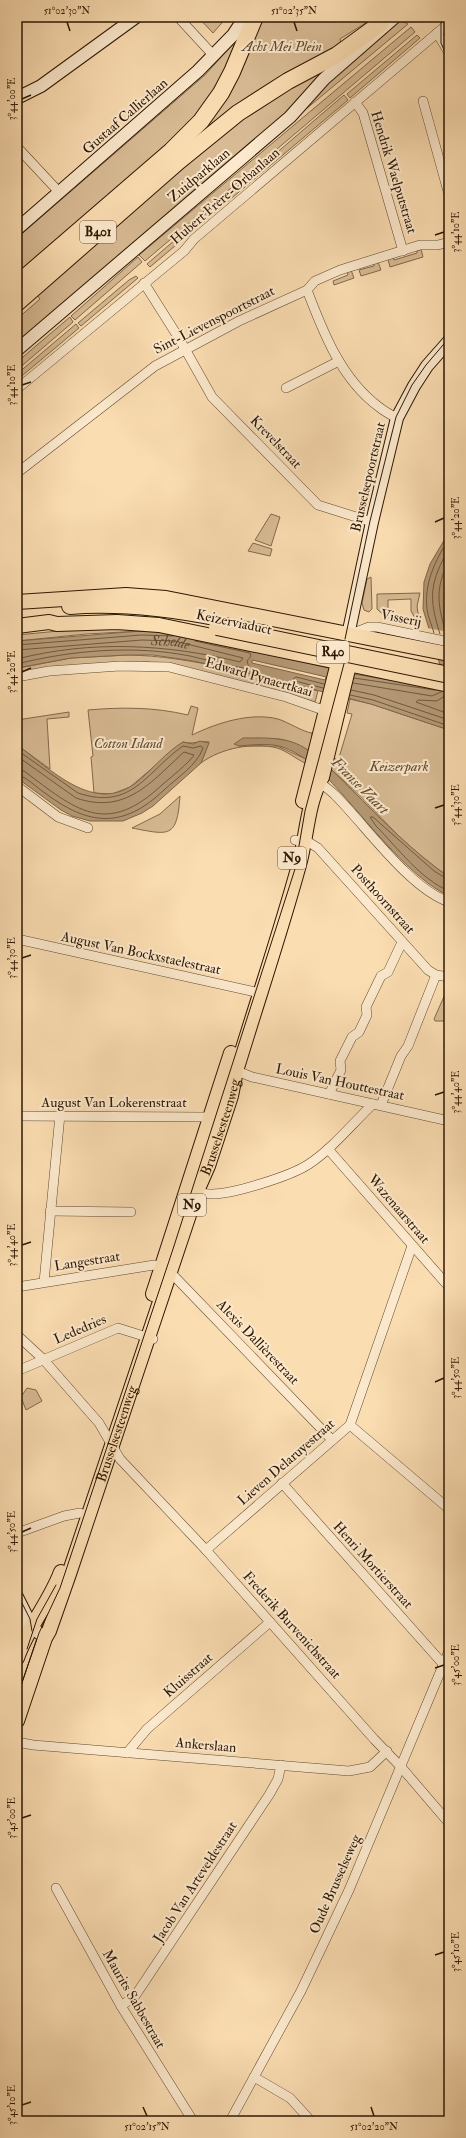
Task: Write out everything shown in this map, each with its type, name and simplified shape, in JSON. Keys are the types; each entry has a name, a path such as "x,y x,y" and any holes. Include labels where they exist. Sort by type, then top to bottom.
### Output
{"highway":[{"name":"B401","path":"17,303 175,156 221,93 242,52 255,17"},
{"path":"175,156 288,81 337,55 389,19"},
{"name":"B401","path":"17,284 175,156"},
{"name":"Keizerviaduct","path":"70,606 126,604 170,608 218,623 449,675"},
{"name":"R40","path":"108,613 166,617 218,623"},
{"name":"Keizerviaduct","path":"218,623 332,643 449,666"}],"main road":[{"path":"17,602 126,595 166,598 348,637 449,654"},
{"name":"Keizerviaduct","path":"17,611 70,606"},
{"name":"R40","path":"17,626 49,622 56,617 108,613"},
{"path":"49,622 57,624 117,622 159,625 398,676 449,685"},
{"name":"Brusselsesteenweg","path":"18,1656 55,1586 80,1513 109,1441 147,1337 210,1118 231,1069 256,992 299,840 343,664"},
{"name":"Brusselsesteenweg","path":"323,748 326,711 335,697"},
{"name":"Brusselsesteenweg","path":"190,1188 208,1166 232,1096 231,1069"},
{"name":"Brusselsesteenweg","path":"17,1721 45,1638 52,1623 109,1441"}],"street":[{"path":"17,98 41,86 136,17"},
{"path":"178,17 214,56"},
{"name":"Gustaaf Callierlaan","path":"17,229 214,56 233,35 245,17"},
{"name":"Zuidparklaan","path":"17,350 290,117 324,79 389,19"},
{"name":"Hubert Frère-Orbanlaan","path":"17,389 184,251 194,239 449,22"},
{"path":"437,33 449,53"},
{"path":"423,101 449,195"},
{"name":"Hendrik Waelputstraat","path":"355,102 363,113 403,251"},
{"path":"17,147 59,192"},
{"name":"Sint-Lievenspoortstraat","path":"17,473 155,366 239,321 307,290 315,281 340,270 420,245 438,245 449,242"},
{"name":"Krevelstraat","path":"144,283 186,350 212,397 318,505 336,512 372,522"},
{"path":"307,290 328,340 339,361 365,394 378,407 397,418"},
{"name":"Brusselsepoortstraat","path":"348,637 372,522 397,418 417,381 449,341"},
{"path":"286,388 339,361"},
{"name":"Visserij","path":"348,637 370,627 377,627 449,642"},
{"name":"Edward Pynaertkaai","path":"17,677 60,670 120,666 169,667 286,698 326,711"},
{"path":"316,775 419,884 433,895 449,902"},
{"path":"17,786 58,817 88,828"},
{"name":"Posthoornstraat","path":"299,840 310,843 318,848 395,931 402,942 428,970 436,975"},
{"name":"August Van Bockxstaelestraat","path":"17,939 256,992"},
{"path":"329,1094 341,1070 340,1061 352,1037 359,1032 367,1015 366,1007 381,976 388,972 402,942"},
{"path":"190,1188 210,1194 218,1194 290,1174 309,1164 328,1149 377,1104 401,1056 408,1046 436,975 449,977"},
{"name":"Louis Van Houttestraat","path":"231,1069 252,1077 449,1121"},
{"path":"44,1282 60,1115"},
{"name":"August Van Lokerenstraat","path":"17,1116 60,1115 210,1118"},
{"name":"Wazenaarstraat","path":"328,1149 449,1287"},
{"path":"50,1210 131,1212"},
{"name":"Lieven Delaruyestraat","path":"206,1550 350,1425 412,1246"},
{"name":"Langestraat","path":"17,1287 154,1265 166,1270"},
{"name":"Alexis Dallièrestraat","path":"166,1270 332,1440"},
{"name":"Lededries","path":"17,1371 118,1328 147,1337"},
{"name":"Frederik Burvenichstraat","path":"17,1335 43,1360 99,1423 120,1459 206,1550 387,1751 449,1823"},
{"path":"350,1425 449,1509"},
{"name":"Henri Mortierstraat","path":"282,1484 444,1665"},
{"path":"17,1533 64,1516 80,1513"},
{"path":"17,1597 32,1627 45,1638"},
{"path":"17,1607 21,1625 18,1656"},
{"name":"Kluisstraat","path":"126,1753 147,1729 270,1622"},
{"name":"Oude Brusselseweg","path":"230,2121 301,1991 349,1890 449,1651"},
{"name":"Ankerslaan","path":"17,1742 126,1753 354,1771 370,1767 387,1751"},
{"name":"Jacob Van Arteveldestraat","path":"121,2006 135,1996 168,1949 269,1794 278,1779 281,1766"},
{"name":"Maurits Sabbestraat","path":"56,1888 121,2006 193,2121"},
{"path":"254,2077 290,2098 311,2121"}],"green space":[{"path":"198,17 227,17 213,33"},
{"name":"Acht Mei Plein","path":"262,17 375,17 340,39 341,44 188,142"},
{"path":"400,20 408,24 300,114 327,81"},
{"path":"411,27 415,32 145,261 139,255"},
{"path":"417,35 420,38 350,98 347,94"},
{"path":"232,45 236,47 221,81 186,128 19,275 17,238 205,75"},
{"path":"332,63 289,113 17,344 17,319 40,299 36,294 183,167 256,108"},
{"path":"344,95 348,100 150,267 147,264"},
{"path":"421,249 423,257 390,267 388,259 393,257 394,260 417,253 417,251"},
{"path":"138,257 142,262 75,320 71,316"},
{"path":"378,262 381,270 361,276 359,270 374,266 374,263"},
{"path":"351,270 354,278 334,285 333,281 348,275 347,272"},
{"path":"136,276 138,278 81,326 78,323 129,280"},
{"path":"70,317 73,322 17,370 17,362"},
{"path":"76,324 79,328 17,380 17,374"},
{"path":"271,514 280,517 271,546 255,540"},
{"path":"253,543 272,549 270,556 248,551"},
{"path":"371,577 372,609 369,612 364,610 362,603 367,579"},
{"path":"420,593 417,606 420,627 411,611 411,599 388,600 388,619 377,609 377,594"},
{"path":"100,627 159,630 86,634 17,641 17,635"},
{"path":"127,655 152,656 200,663 318,691 315,702 253,685 147,662 17,675 17,668 71,658"},
{"path":"350,699 371,704 449,730 449,877 409,846 344,781 309,752 292,743 278,739 264,740 239,746 251,746 218,753 201,763 209,742 183,742 130,787 112,794 94,793 91,757 93,756 88,710 138,708 163,710 188,715 191,706 198,708 192,735 212,726 234,720 256,717 278,719 312,733 312,738 338,761 352,714 347,713"},
{"path":"69,712 69,717 47,719 50,769 17,745 17,720"},
{"path":"268,746 277,746 306,759 305,763 281,749"},
{"path":"180,796 179,810 176,820 173,827 169,831 155,832 132,828 160,814"},
{"path":"446,992 449,993 449,1021 435,1021 434,1019"},
{"path":"27,1388 36,1390 42,1401 26,1410 21,1397"}],"water":[{"name":"Schelde","path":"449,532 449,730 371,704 229,668 153,655 71,658 17,668 17,641 141,631 176,632 354,674 433,687 440,665 423,609 424,582 430,564","holes":["252,660 326,677 325,680 252,663"]},
{"path":"243,738 286,740 300,745 316,756 398,835 449,877 449,896 435,888 407,865 329,780 314,766 298,754 279,746 264,744 239,746 234,744"},
{"path":"200,741 209,743 201,763 153,806 142,813 123,821 90,821 72,816 61,810 17,778 17,745 44,766 74,785 90,792 105,794 121,791 137,782 183,742 193,744"}],"pier":[{"path":"427,628 449,632 449,645 432,642"}],"tunnel":[{"path":"339,659 347,640"}],"tram line":[{"path":"441,17 441,43 449,61"},
{"path":"449,26 447,38 449,46"},
{"path":"345,639 370,521 396,417 412,385 426,365 449,338"},
{"path":"17,1697 39,1633 60,1588 173,1249 295,869 305,811 345,660"},
{"path":"27,1649 37,1619 56,1585"},
{"path":"17,1593 30,1619 32,1631"}],"park label":[{"name":"Cotton Island","path":"128,743"},
{"name":"Keizerpark","path":"399,766"}],"water label":[{"name":"Franse Vaart","path":"360,786"}]}
